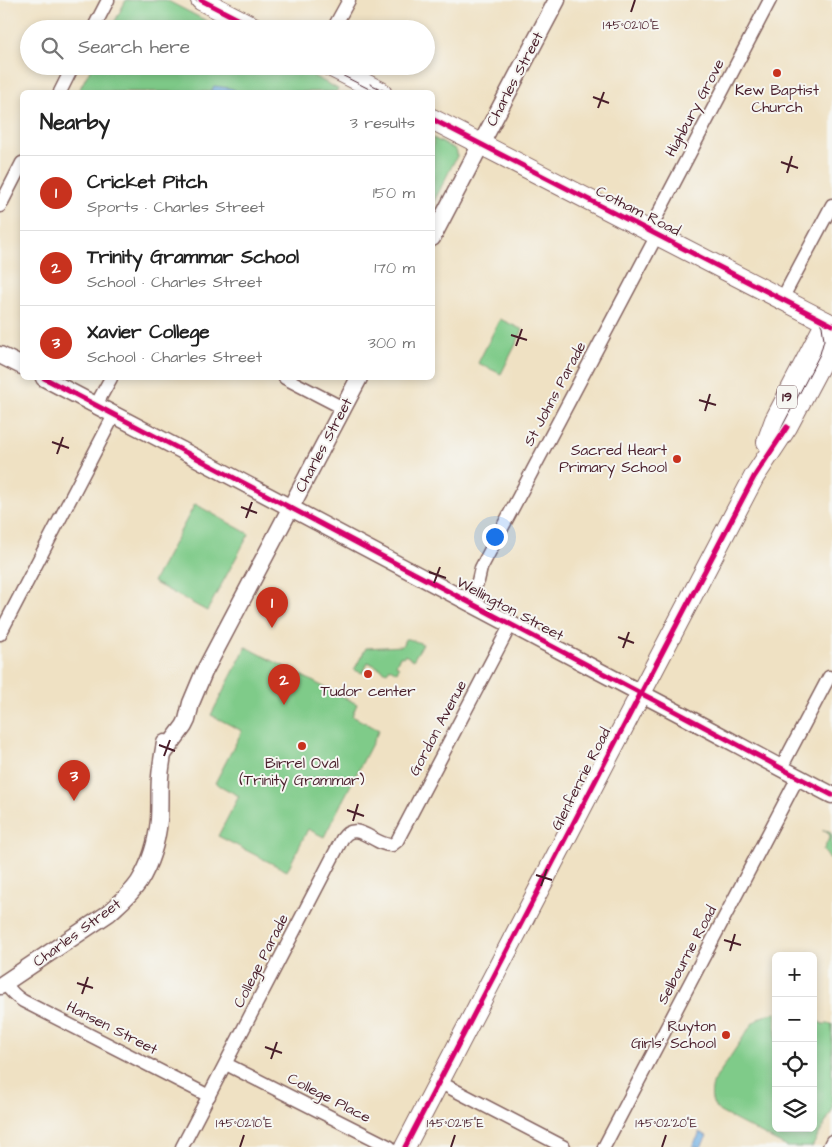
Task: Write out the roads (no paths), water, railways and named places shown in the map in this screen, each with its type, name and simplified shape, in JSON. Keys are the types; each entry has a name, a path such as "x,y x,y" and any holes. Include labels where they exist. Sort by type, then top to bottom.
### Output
{"main road":[{"path":"208,2 241,20"},
{"path":"348,75 377,90"},
{"name":"Cotham Road","path":"435,121 829,324"},
{"name":"Glenferrie Road","path":"756,474 775,420 829,324"},
{"name":"Glenferrie Road","path":"405,1147 756,474 787,427 832,342"}],"street":[{"path":"98,20 108,0"},
{"path":"338,20 349,0"},
{"name":"Charles Street","path":"435,232 557,0"},
{"name":"Highbury Grove","path":"653,233 770,0"},
{"path":"61,90 68,75"},
{"path":"0,206 20,167"},
{"path":"782,300 832,205"},
{"name":"St Johns Parade","path":"464,599 473,578 482,568 653,233"},
{"path":"0,354 20,365"},
{"name":"Wellington Street","path":"48,380 292,507 832,795"},
{"path":"96,405 110,380"},
{"path":"289,380 343,408"},
{"name":"Charles Street","path":"2,985 109,912 138,883 150,858 158,833 161,763 164,754 184,726 190,703 204,672 358,380"},
{"path":"0,634 114,415"},
{"name":"Gordon Avenue","path":"392,845 397,841 511,624"},
{"path":"781,768 829,678"},
{"name":"Selbourne Road","path":"604,1147 798,777"},
{"name":"College Parade","path":"182,1147 345,835 350,831 357,831 384,844 392,845"},
{"name":"Hansen Street","path":"2,985 23,1001 209,1096"},
{"name":"College Place","path":"226,1064 390,1147"},
{"path":"439,1082 564,1147"},
{"path":"829,1147 832,1141"}],"water":[{"path":"214,86 235,90 212,90"},
{"path":"699,1132 707,1136 701,1147 692,1147 699,1135"}],"tram line":[{"path":"195,0 213,9"},
{"path":"207,0 246,20"},
{"path":"342,75 371,90"},
{"path":"370,84 383,90"},
{"path":"435,124 832,328"},
{"path":"408,1147 820,354 824,340 822,326 816,316 803,307"}],"place":[{"name":"Kew Baptist Church","path":"777,73"},
{"name":"Sacred Heart Primary School","path":"677,459"},
{"name":"Cricket Pitch","path":"272,628"},
{"name":"Tudor center","path":"368,674"},
{"name":"Trinity Grammar School","path":"284,705"},
{"name":"Birrel Oval (Trinity Grammar)","path":"302,746"},
{"name":"Xavier College","path":"74,801"},
{"name":"Ruyton Girls' School","path":"726,1035"}]}
